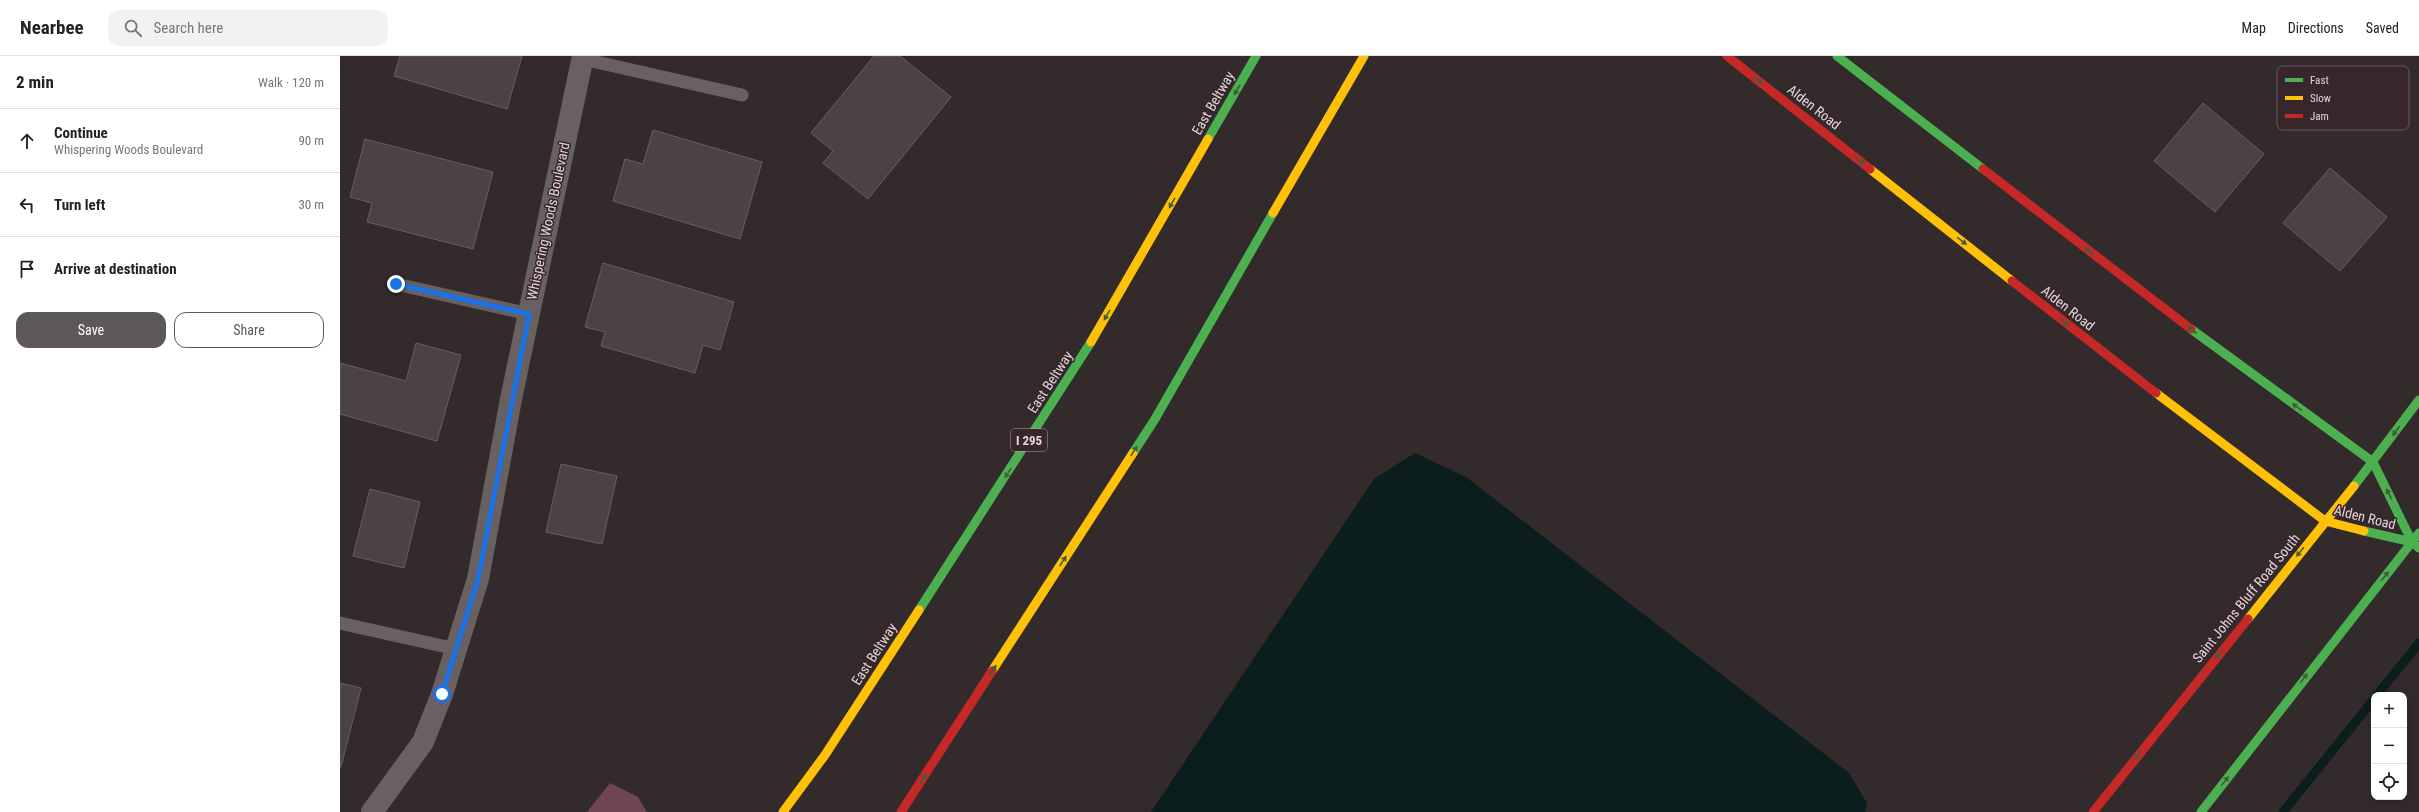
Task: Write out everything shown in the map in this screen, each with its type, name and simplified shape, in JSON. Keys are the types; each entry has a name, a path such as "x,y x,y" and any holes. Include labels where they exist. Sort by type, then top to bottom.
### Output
{"main road":[{"name":"East Beltway","path":"783,812 825,754 1080,362 1256,56"},
{"path":"902,812 1155,419 1364,56"},
{"name":"Alden Road","path":"1837,56 2181,322 2373,462 2415,545"},
{"name":"Alden Road","path":"1733,58 2073,330 2325,522 2415,545"},
{"name":"Saint Johns Bluff Road South","path":"2093,812 2373,462 2419,400"},
{"path":"2201,812 2415,545 2419,533"}],"street":[{"name":"Whispering Woods Boulevard","path":"372,812 423,742 442,694 478,579 529,314 583,57"}],"lane":[{"path":"583,57 742,95"},
{"path":"396,284 529,314"},
{"path":"340,623 456,649"}],"shaded area":[{"path":"1415,453 1466,477 1849,773 1867,803 1865,812 1151,812 1374,479"},
{"path":"610,783 638,797 647,812 587,812"}],"building":[{"path":"400,56 522,56 507,109 394,76"},
{"path":"874,56 900,56 951,97 868,199 823,163 833,151 811,133"},
{"path":"2203,103 2264,154 2215,212 2154,161"},
{"path":"653,130 762,162 740,239 613,201 625,159 643,164"},
{"path":"365,139 493,172 473,249 367,222 372,203 350,197"},
{"path":"2330,168 2387,217 2340,271 2283,223"},
{"path":"603,263 734,302 720,350 703,345 695,373 601,346 605,332 585,327"},
{"path":"416,343 461,355 437,441 340,414 340,363 406,381"},
{"path":"561,464 617,476 602,544 546,532"},
{"path":"370,489 420,502 404,568 353,556"},
{"path":"340,683 361,688 341,767 340,767"}],"waterway":[{"path":"2379,692 2419,643"},
{"path":"2283,812 2371,703"}],"traffic: fast":[{"path":"1208,139 1256,56"},
{"path":"1837,56 1983,169"},
{"path":"1133,453 1155,419 1273,213"},
{"path":"2191,329 2373,462 2412,542"},
{"path":"919,610 1091,342"},
{"path":"2354,486 2419,400"},
{"path":"2364,531 2412,542 2419,548"},
{"path":"2201,812 2419,533"}],"traffic: slow":[{"path":"1273,213 1364,56"},
{"path":"1091,342 1208,139"},
{"path":"1870,169 2012,281"},
{"path":"2156,393 2325,521 2364,531"},
{"path":"992,671 1133,453"},
{"path":"2248,619 2354,486"},
{"path":"783,812 825,755 919,610"}],"traffic: jam":[{"path":"1727,56 1870,169"},
{"path":"1983,169 2191,329"},
{"path":"2012,281 2156,393"},
{"path":"2093,812 2248,619"},
{"path":"901,812 992,671"}],"route":[{"path":"396,284 529,314 511,399 478,579 442,694"}]}
